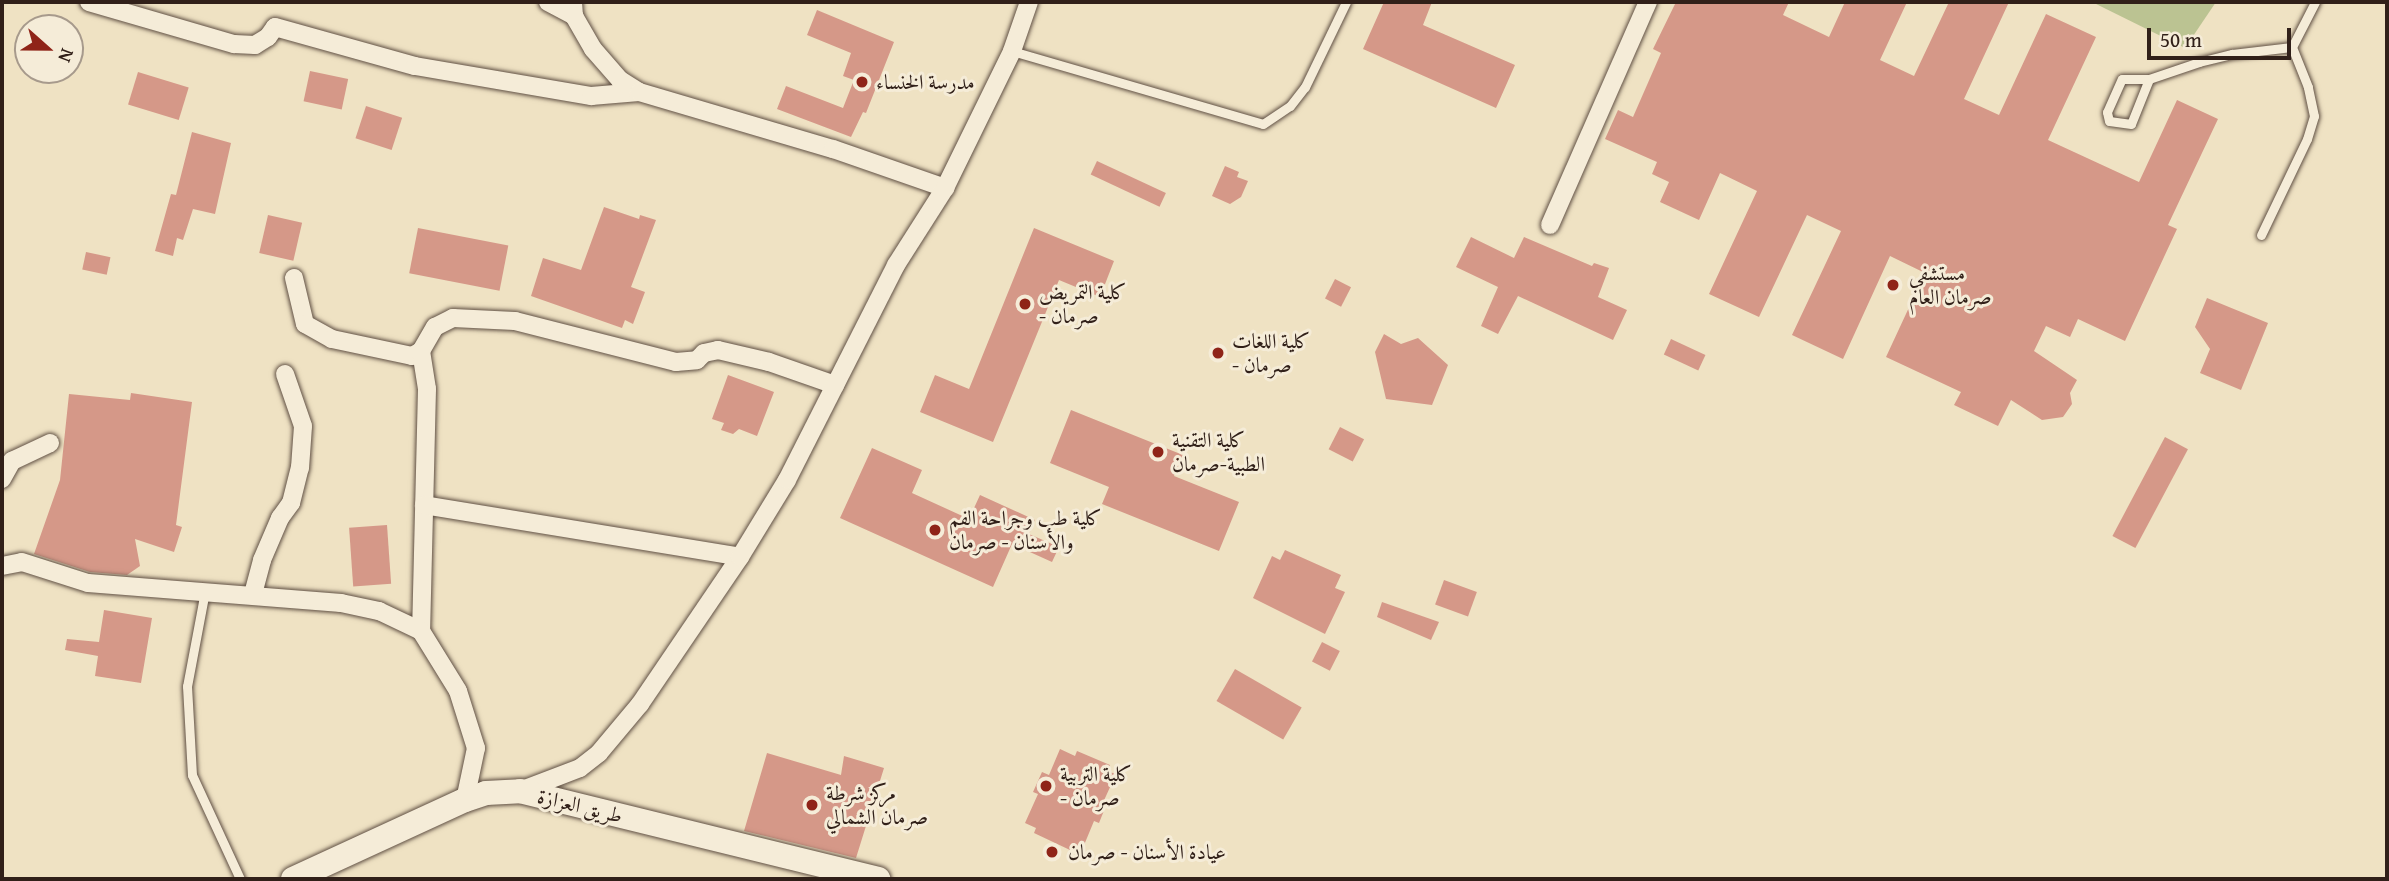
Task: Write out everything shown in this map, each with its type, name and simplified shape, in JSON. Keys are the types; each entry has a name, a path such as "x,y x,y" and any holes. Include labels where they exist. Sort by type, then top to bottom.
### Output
{"street":[{"path":"89,2 234,44 255,45 268,37 275,27 415,66 591,96 639,92"},
{"path":"548,2 574,9 593,49 620,80 639,92 833,149 945,188"},
{"path":"520,791 580,768 599,753 640,704 740,557 787,480 896,265 945,188 1012,51 1029,2"},
{"path":"1550,225 1648,2"},
{"path":"294,278 305,324 332,339 412,356 421,351 435,327 453,318 515,321 676,362 696,360 704,354 718,350 769,362 835,386"},
{"path":"421,351 427,389 421,631"},
{"path":"253,594 262,560 280,518 290,503 300,468 303,426 285,374"},
{"path":"2,480 12,461 50,443"},
{"path":"424,505 740,557"},
{"path":"2,566 22,562 64,573 88,583 341,603 379,611 421,631 458,691 476,748 465,800"},
{"name":"طريق العزازة","path":"293,879 465,800 486,793 520,791 878,879"}],"lane":[{"path":"1012,51 1263,124 1290,106 1305,87 1346,2"},
{"path":"2261,236 2307,139 2314,116 2308,87 2292,47 2315,2"},
{"path":"2149,79 2131,124 2109,121 2107,112 2120,82 2128,77 2149,79 2232,54 2292,47"},
{"path":"205,591 187,686 192,775 240,879"}],"green space":[{"path":"2092,2 2216,2 2185,48"}],"building":[{"path":"1384,2 1432,2 1423,25 1515,65 1496,108 1363,49"},
{"path":"1676,2 1789,2 1783,15 1829,37 1845,2 1907,2 1880,60 1914,76 1949,2 2009,2 1964,99 1999,115 2046,14 2096,37 2048,140 2139,182 2177,100 2218,119 2168,225 2177,229 2125,341 2078,319 2070,337 2046,326 2034,351 2077,380 2070,393 2072,404 2063,417 2042,420 2011,400 1998,426 1954,405 1961,392 1886,357 1925,273 1890,256 1843,359 1792,335 1841,231 1807,215 1759,317 1709,294 1757,191 1720,173 1699,220 1660,202 1669,182 1652,174 1657,162 1605,139 1618,110 1633,117 1661,53 1653,49"},
{"path":"817,10 894,42 866,113 863,112 851,137 777,109 786,86 843,108 854,80 843,76 851,53 807,35"},
{"path":"310,71 348,79 342,109 304,101"},
{"path":"138,72 189,87 179,120 128,105"},
{"path":"366,106 402,118 392,150 355,138"},
{"path":"192,132 231,143 215,214 193,209 183,240 177,238 173,256 155,251 171,194 176,195"},
{"path":"1097,161 1166,193 1160,207 1091,175"},
{"path":"1225,166 1239,172 1237,177 1248,181 1241,197 1230,204 1212,196"},
{"path":"604,207 639,219 640,215 656,220 631,287 645,292 633,324 625,320 622,328 531,296 543,258 581,270"},
{"path":"268,215 302,223 293,261 259,253"},
{"path":"418,228 508,246 500,291 409,273"},
{"path":"1034,228 1114,261 1100,297 1059,280 993,442 920,412 935,375 969,389"},
{"path":"1471,237 1514,258 1524,237 1592,266 1594,263 1609,268 1598,297 1627,310 1613,340 1518,296 1498,334 1481,326 1498,287 1456,267"},
{"path":"86,252 110,257 107,275 82,270"},
{"path":"1335,279 1351,287 1341,307 1325,299"},
{"path":"2207,298 2268,323 2241,390 2200,373 2210,349 2195,327"},
{"path":"1384,334 1401,344 1418,338 1448,365 1432,405 1386,399 1375,352"},
{"path":"1671,339 1705,355 1698,370 1664,354"},
{"path":"728,375 774,392 757,436 739,429 733,434 721,430 724,423 712,419"},
{"path":"131,393 192,402 176,525 182,527 174,552 135,539 140,566 127,575 90,572 34,554 60,480 69,394 130,400"},
{"path":"1071,410 1183,455 1174,476 1239,502 1219,551 1102,504 1109,487 1050,463"},
{"path":"1340,427 1364,439 1353,462 1329,449"},
{"path":"2165,437 2188,449 2135,548 2112,536"},
{"path":"872,448 922,470 912,493 969,519 980,495 1035,520 1029,534 1059,547 1052,562 1012,544 993,587 840,518"},
{"path":"387,525 391,584 353,587 349,528"},
{"path":"1285,550 1341,575 1335,588 1345,592 1325,634 1253,598 1272,556 1280,560"},
{"path":"1444,580 1477,592 1468,616 1435,604"},
{"path":"1382,602 1439,622 1431,640 1377,617"},
{"path":"104,610 152,618 141,683 95,676 98,656 65,650 67,639 99,642"},
{"path":"1322,642 1340,651 1330,671 1312,662"},
{"path":"1235,669 1302,708 1283,740 1216,701"},
{"path":"1060,749 1075,756 1077,751 1110,765 1107,771 1116,774 1101,807 1105,808 1099,823 1094,821 1082,850 1072,846 1070,850 1034,833 1036,828 1025,823 1038,794 1033,792 1042,772 1049,775"},
{"name":"مركز شرطة صرمان الشمالي","path":"767,753 841,775 844,756 884,768 856,858 744,831"}],"place":[{"name":"مدرسة الخنساء","path":"862,82"},
{"name":"مستشفي صرمان العام","path":"1893,285"},
{"name":"كلية التمريض - صرمان","path":"1025,304"},
{"name":"كلية اللغات - صرمان","path":"1218,353"},
{"name":"كلية التقنية الطبية-صرمان","path":"1158,452"},
{"name":"كلية طب وجراحة الفم والأسنان - صرمان","path":"935,530"},
{"name":"كلية التربية - صرمان","path":"1046,786"},
{"name":"مركز شرطة صرمان الشمالي","path":"812,805"},
{"name":"عيادة الأسنان - صرمان","path":"1052,852"}]}
